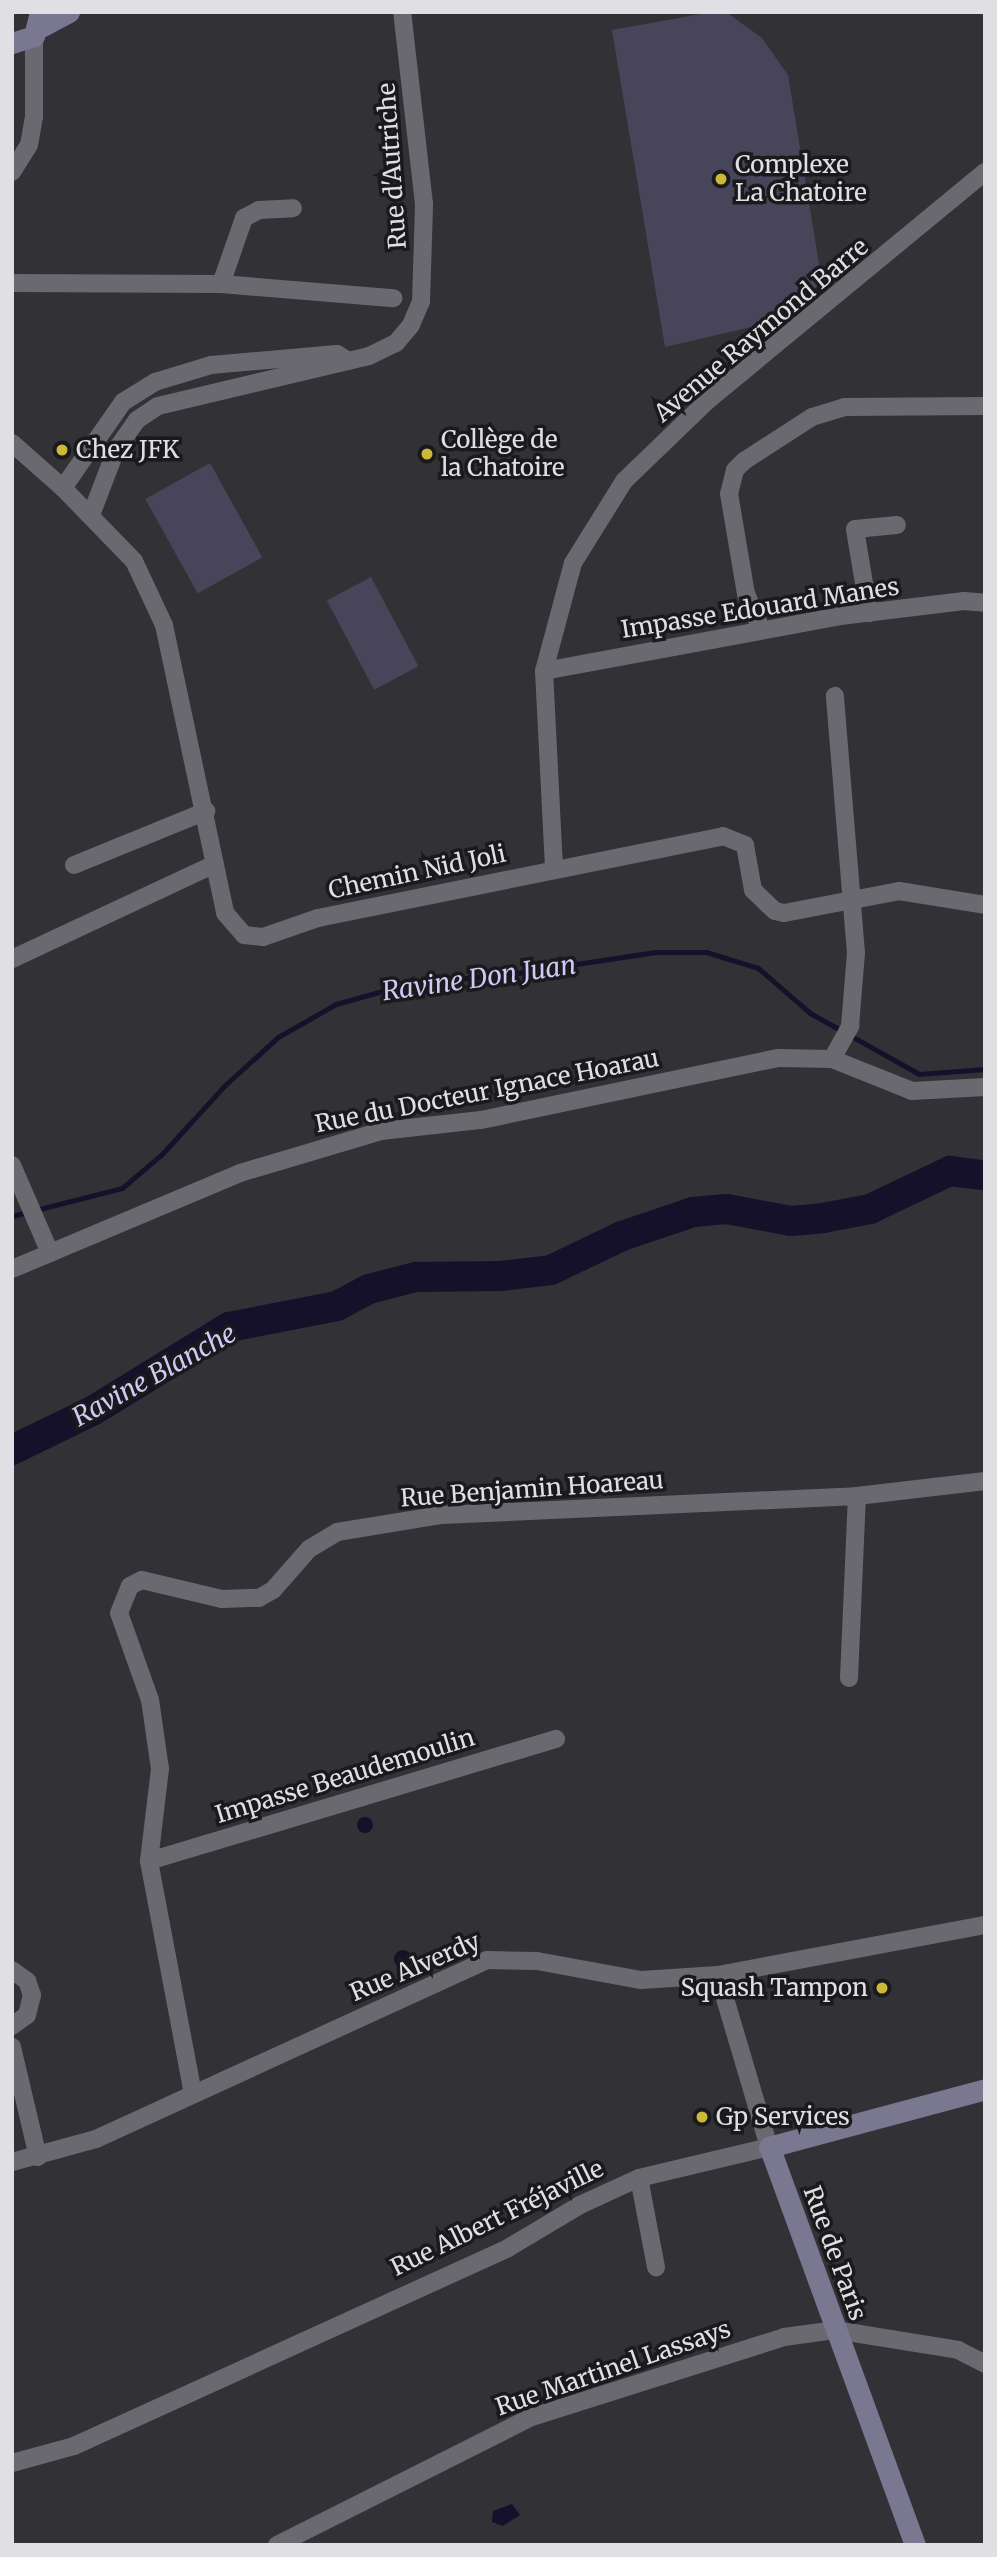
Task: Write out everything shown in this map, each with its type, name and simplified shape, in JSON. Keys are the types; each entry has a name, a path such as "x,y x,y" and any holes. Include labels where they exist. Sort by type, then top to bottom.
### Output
{"street":[{"path":"31,81 12,44 37,25 69,12"},
{"name":"Rue d'Autriche","path":"91,515 116,450 137,419 158,406 349,362 396,343 421,302 424,204 402,12"},
{"path":"12,172 29,145 34,116 31,81 37,25"},
{"name":"Avenue Raymond Barre","path":"554,868 544,671 573,563 624,481 707,401 985,172"},
{"path":"221,284 244,218 259,210 293,208"},
{"path":"12,284 221,284 393,298"},
{"path":"64,488 123,402 155,382 211,365 337,354 349,362"},
{"path":"761,629 746,594 729,494 735,470 744,461 812,417 844,407 985,407"},
{"name":"Chemin Nid Joli","path":"12,443 64,488 134,561 164,625 206,811 213,865 229,922 253,938 318,918 554,868 723,836 738,840 749,852 753,890 765,906 784,913 899,891 985,905"},
{"path":"869,613 855,529 897,525"},
{"name":"Impasse Edouard Manes","path":"544,671 761,629 869,613 985,603"},
{"path":"835,696 856,953 850,1026 835,1051"},
{"path":"74,864 206,811"},
{"path":"12,959 213,865"},
{"name":"Rue du Docteur Ignace Hoarau","path":"12,1269 240,1173 329,1144 381,1131 481,1120 779,1058 835,1051 898,1088 955,1090 985,1087"},
{"path":"12,1165 50,1253"},
{"name":"Rue Benjamin Hoareau","path":"193,2094 149,1861 160,1769 150,1700 119,1612 130,1586 142,1580 222,1599 259,1598 272,1590 309,1549 337,1532 441,1515 858,1496 985,1481"},
{"path":"849,1678 858,1496"},
{"name":"Impasse Beaudemoulin","path":"149,1861 556,1739"},
{"name":"Rue Alverdy","path":"12,2162 38,2157 96,2138 487,1960 537,1961 641,1980 718,1975 985,1924"},
{"path":"12,1970 27,1981 32,1995 27,2015 12,2026"},
{"name":"Rue de Paris","path":"718,1975 769,2147 915,2545"},
{"path":"12,2047 38,2157"},
{"name":"Rue Albert Fréjaville","path":"12,2463 74,2446 508,2248 580,2205 639,2178 769,2147 985,2089"},
{"path":"639,2178 656,2267"},
{"name":"Rue Martinel Lassays","path":"288,2542 529,2418 726,2352 835,2330 958,2350 985,2364"}],"shaded area":[{"name":"Complexe La Chatoire","path":"712,12 726,12 762,38 788,75 822,282 777,321 665,347 612,30"},
{"path":"210,463 262,557 198,593 145,499"},
{"path":"371,577 418,666 374,690 327,600"},
{"path":"365,1817 371,1819 371,1831 365,1833 359,1831 357,1825 359,1819"},
{"path":"403,1950 409,1953 412,1959 409,1965 403,1968 397,1965 394,1959 397,1953"},
{"path":"512,2504 520,2515 503,2526 492,2522 493,2511"}],"waterway":[{"name":"Ravine Don Juan","path":"12,1216 122,1188 162,1154 224,1086 278,1037 336,1004 411,983 511,974 655,952 706,952 758,968 810,1013 919,1074 985,1069"},
{"name":"Ravine Blanche","path":"12,1450 94,1410 229,1327 337,1306 369,1289 415,1277 500,1276 551,1270 622,1236 693,1212 727,1209 791,1221 823,1218 870,1209 950,1171 985,1175"}],"place":[{"name":"Complexe La Chatoire","path":"721,179"},
{"name":"Chez JFK","path":"62,450"},
{"name":"Collège de la Chatoire","path":"427,454"},
{"name":"Squash Tampon","path":"882,1988"},
{"name":"Gp Services","path":"702,2117"}]}
